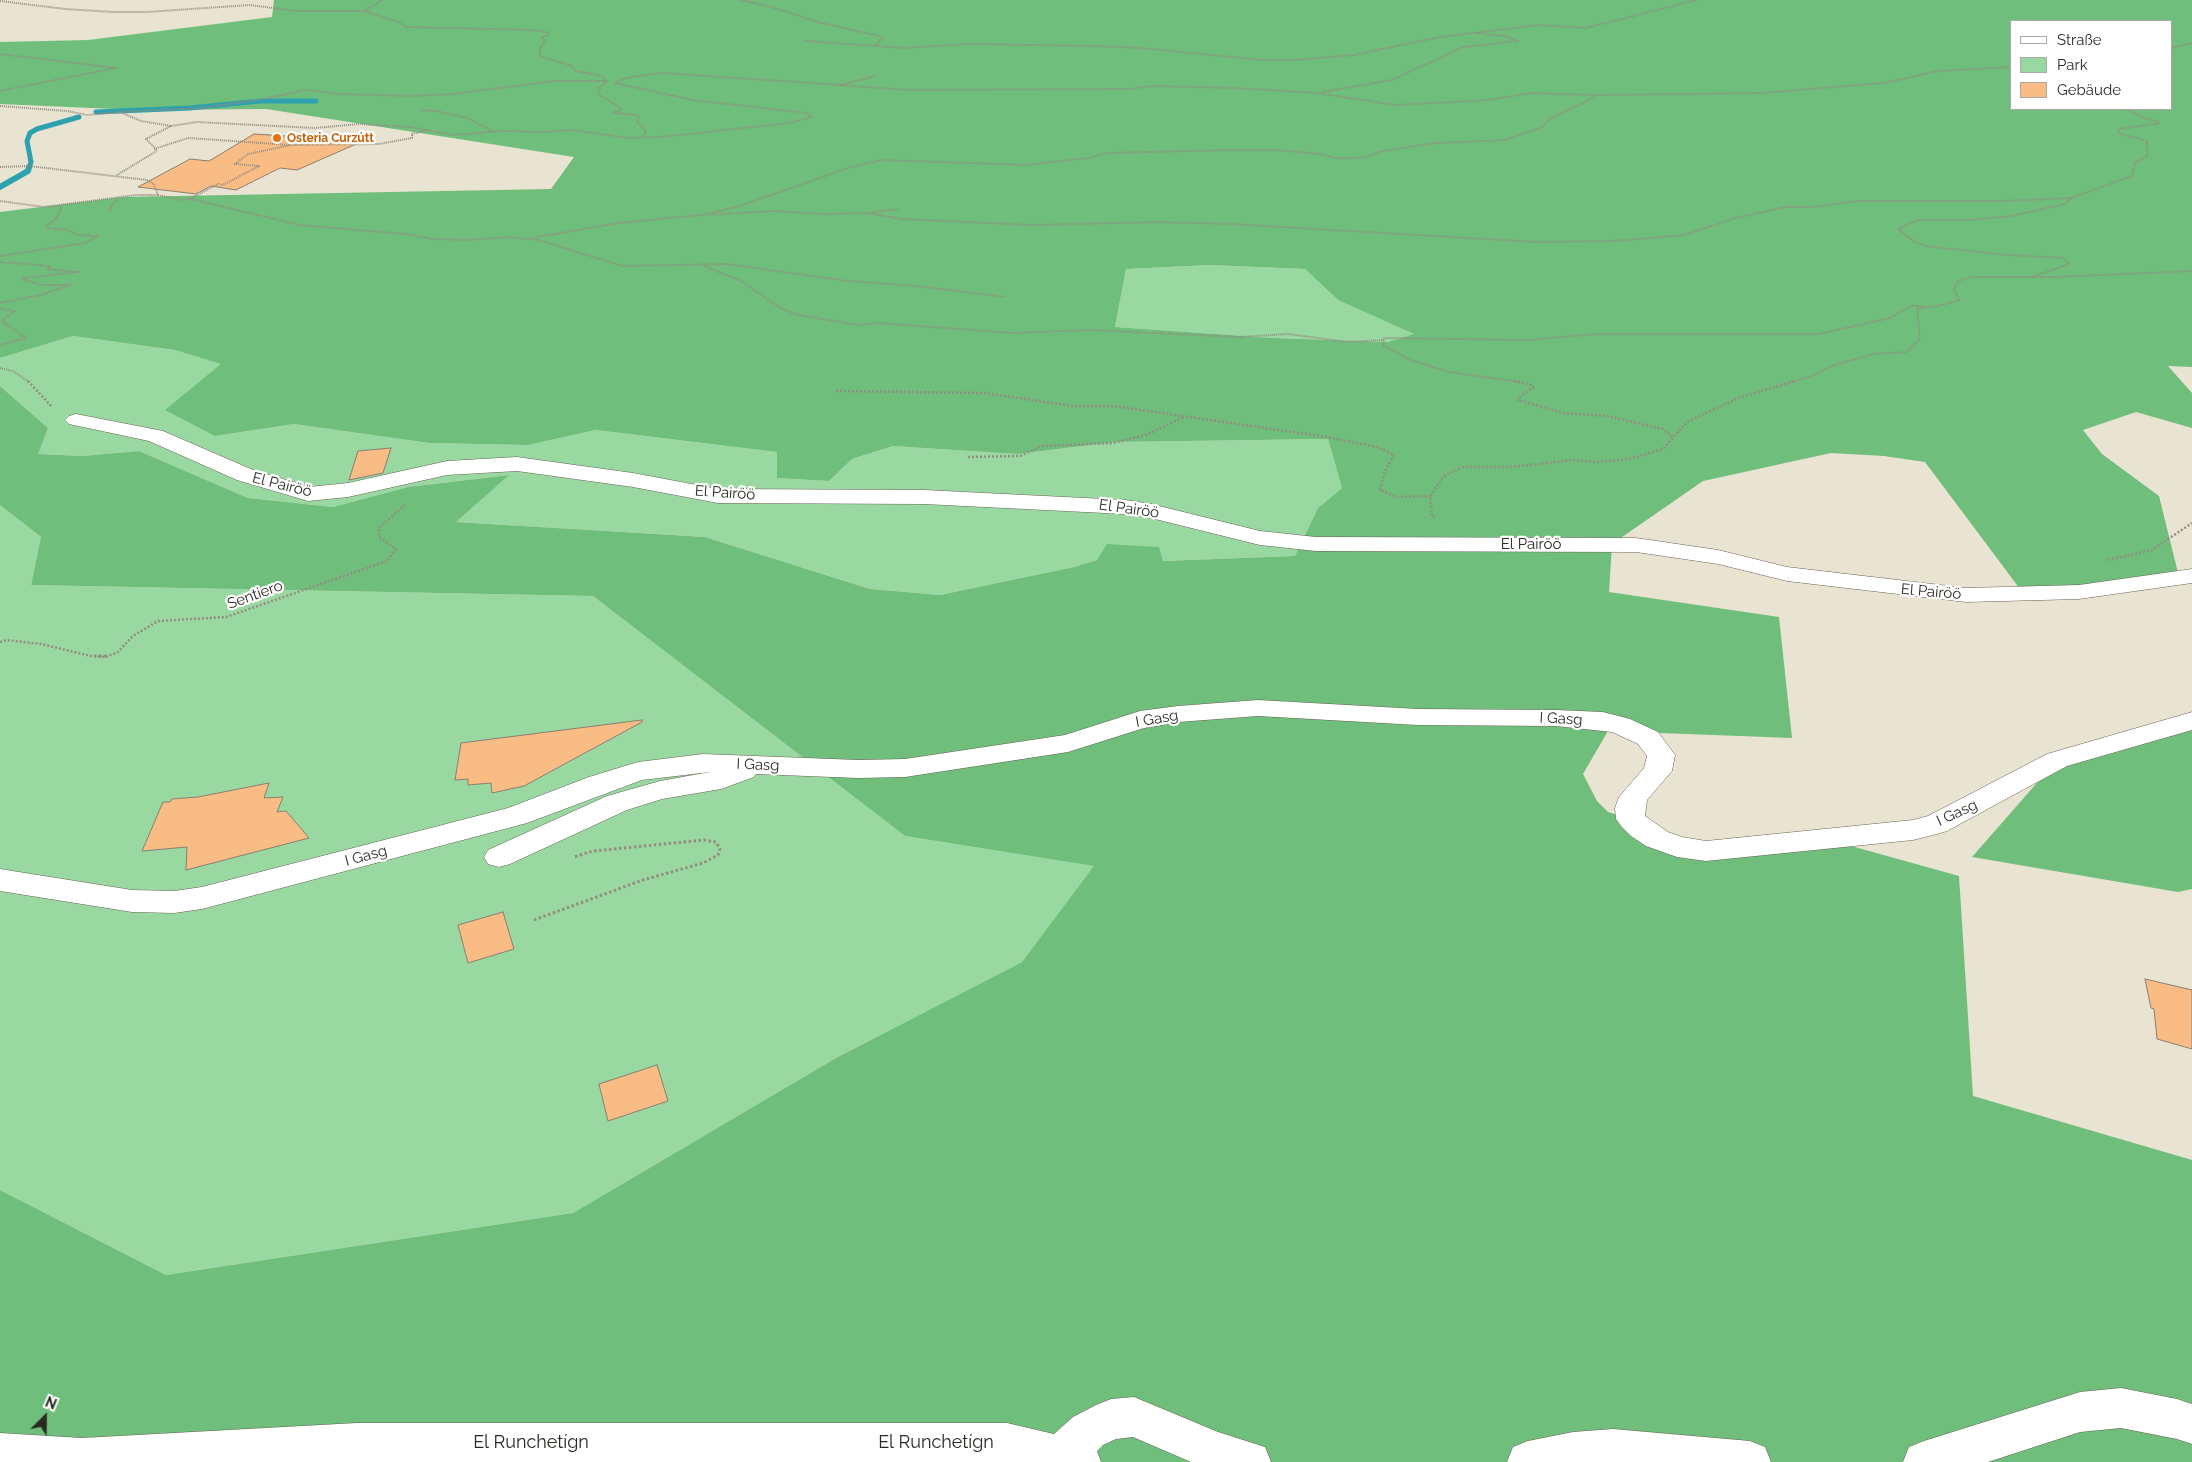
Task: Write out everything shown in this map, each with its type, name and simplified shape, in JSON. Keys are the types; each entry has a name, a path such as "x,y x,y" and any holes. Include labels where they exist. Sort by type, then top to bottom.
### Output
{"street":[{"name":"El Pairöö","path":"76,420 155,436 245,475 308,494 348,490 428,471 464,466 516,464 633,480 718,496 924,497 1090,504 1151,511 1242,534 1276,540 1343,544 1636,545 1718,557 1787,574 1966,595 2079,592 2192,576"},
{"name":"I Gasg","path":"0,880 132,901 174,902 202,898 517,816 599,784 638,772 703,763 858,769 905,768 1068,742 1140,720 1178,714 1258,708 1418,717 1556,718 1603,721 1634,730 1648,738 1661,755 1658,771 1634,797 1630,808 1631,819 1641,829 1677,847 1706,851 1913,830 1937,824 2057,760 2192,721"},
{"path":"499,857 617,803 660,790 712,782 736,776 756,765"},
{"path":"1924,1462 2080,1412 2121,1408 2177,1419 2192,1424"},
{"path":"1071,1459 1088,1431 1111,1418 1134,1417 1217,1452 1250,1462"},
{"name":"El Runchetígn","path":"0,1454 82,1460 357,1444 1007,1443 1071,1459"},
{"path":"1528,1462 1573,1453 1613,1450 1750,1462"}],"path":[{"path":"364,11 382,0"},
{"path":"740,0 768,6 818,22 853,28 883,37 874,46"},
{"path":"805,41 906,48 967,44 1096,46 1141,48 1262,60 1295,60 1354,55 1440,36 1538,25 1586,28 1697,0"},
{"path":"0,1 65,9 113,12 153,12 250,5 296,10 364,11 399,22 406,27 542,31 550,34 542,37 545,42 540,47 540,56 572,66 576,70 602,76 604,81"},
{"path":"1317,93 1392,80 1463,47 1518,41 1504,36 1472,33"},
{"path":"2172,48 2192,43"},
{"path":"0,54 116,68 0,91"},
{"path":"0,106 67,111 87,115 175,111 264,99 306,90 338,94 411,96 453,94 554,81 616,81 662,73 906,90 1129,89 1152,86 1317,93 1396,105 1489,100 1530,93 1595,95 1762,93 1884,82 1938,71 2010,67"},
{"path":"841,85 876,76"},
{"path":"608,81 600,87 598,94 622,109 614,113 637,116 639,118 637,122 646,131 643,138"},
{"path":"117,175 157,150 154,149 146,138 171,126 197,122 315,128 359,124 411,127 452,134 570,130 643,138 790,123 812,118 807,113 693,100 616,81"},
{"path":"702,215 740,206 848,168 882,160 1027,165 1088,158 1108,153 1231,150 1277,150 1319,154 1336,158 1354,158 1382,151 1435,143 1506,140 1542,128 1549,118 1586,102 1595,95"},
{"path":"420,110 436,111 467,118 494,132"},
{"path":"866,213 902,219 1032,225 1140,222 1213,224 1538,242 1613,241 1684,235 1736,218 1786,207 1812,207 1857,201 2002,202 2071,198 2132,176 2135,164 2148,156 2147,142 2118,133 2119,129 2160,123 2141,117 2129,110"},
{"path":"120,112 141,121 171,126"},
{"path":"154,149 188,138 246,140 291,145 379,144 412,138 412,134 427,130"},
{"path":"190,199 218,184 223,185 259,166 235,164 248,154 291,145"},
{"path":"0,167 29,166 147,180 154,184 158,194"},
{"path":"0,201 44,207 158,194 182,200 190,199 300,225 406,234 432,239 467,240 508,237 538,240 580,251 623,266 726,264 848,282 917,286 1006,297"},
{"path":"2032,277 2069,264 2064,258 2007,255 1925,246 1915,242 1898,229 1918,220 1970,220 2012,216 2065,204 2071,198"},
{"path":"112,210 109,210 118,199"},
{"path":"0,256 85,243 98,236 76,235 68,230 48,228 47,226 57,217 62,206"},
{"path":"526,239 619,224 702,215 772,211 825,214 898,210"},
{"path":"0,262 38,265 51,267 47,269 78,272 24,278 22,279 41,285 70,285 41,295 0,304"},
{"path":"701,265 741,281 779,307 794,314 858,325 879,323 1011,333 1089,330 1239,337 1288,334 1348,342 1384,340 1384,338 1396,337 1528,340 1596,334 1820,334 1890,318 1911,306 1932,307"},
{"path":"1445,544 1445,528 1432,516 1430,496 1444,476 1462,467 1512,467 1564,461 1598,462 1629,459 1662,449 1687,422 1738,398 1809,377 1831,366 1873,354 1907,352 1920,340 1918,309 1959,300 1954,289 1958,281 1972,277 2032,277 2192,271"},
{"path":"0,308 14,311 2,321 26,338 0,345"},
{"path":"1384,340 1383,345 1410,360 1449,372 1500,378 1532,385 1534,388 1521,395 1518,400 1564,414 1607,416 1663,429 1674,438"},
{"path":"0,368 13,371 27,380 61,416 76,420"},
{"path":"836,391 984,393 1073,406 1114,406 1281,429 1377,446 1394,455 1385,471 1380,490 1397,497 1430,496"},
{"path":"968,457 1020,456 1042,446 1113,443 1146,435 1184,417"},
{"name":"Sentiero","path":"0,642 6,640 41,644 91,656 106,657 118,652 133,636 158,621 226,617 387,561 396,549 379,537 379,528 439,478 429,476 428,471"},
{"path":"2106,560 2152,550 2192,523"},
{"path":"534,920 643,880 703,862 718,855 720,849 716,842 704,840 593,852 568,859"}],"green space":[{"path":"274,0 2192,0 2192,367 2168,366 2192,393 2192,428 2136,412 2083,430 2102,454 2159,496 2179,577 2023,593 1925,462 1884,456 1831,453 1703,481 1612,544 1609,592 1779,617 1792,738 1608,731 1583,774 1597,801 1608,812 1631,819 1677,847 1826,839 1959,876 1973,1096 2192,1160 2192,1462 0,1462 0,1190 166,1275 573,1213 836,1058 1022,962 1094,866 905,836 593,596 31,585 41,537 0,505 0,386 48,428 38,454 82,456 139,451 248,498 333,507 408,487 509,475 456,522 705,537 870,589 940,595 1074,567 1097,560 1107,544 1159,547 1163,561 1295,556 1318,508 1342,488 1328,439 1115,442 1017,454 893,446 852,459 829,481 777,478 777,452 596,430 528,445 429,443 294,424 215,436 165,410 221,364 175,350 73,336 0,358 0,212 122,197 551,189 574,157 266,109 137,110 0,104 0,42 88,40 272,17","holes":["1210,265 1305,269 1338,300 1414,334 1388,342 1273,338 1115,327 1126,269"]},
{"path":"1210,265 1305,269 1338,300 1415,334 1388,342 1273,338 1115,327 1126,269"},
{"path":"73,336 175,350 222,364 215,436 294,424 429,443 528,445 596,430 777,452 777,478 829,481 852,459 893,446 1017,454 1115,442 1328,439 1342,488 1318,508 1295,556 1162,561 1097,560 1074,567 940,595 870,589 705,537 456,522 508,475 408,487 333,507 248,498 139,451 82,456 37,454 48,428 0,386 0,358"},
{"path":"0,505 41,537 31,585 593,596 905,836 1095,866 1022,962 836,1058 573,1213 166,1275 0,1190"},
{"path":"2192,721 2192,889 2178,892 1972,857 2057,760"}],"building":[{"path":"254,134 363,141 297,170 280,168 236,190 211,186 196,194 138,187 190,159 209,161"},
{"path":"391,448 383,473 349,480 358,451"},
{"path":"642,720 642,722 524,786 492,793 491,783 468,785 468,779 455,780 461,743"},
{"path":"269,783 264,798 283,797 277,812 286,811 309,838 186,870 187,847 142,851 163,802"},
{"path":"503,912 514,949 468,963 458,925"},
{"path":"2145,979 2192,990 2192,1049 2157,1039 2154,1009 2151,1008"},
{"path":"657,1065 668,1101 608,1121 599,1084"}],"waterway":[{"path":"96,112 190,108 260,101 316,101"},
{"path":"29,168 31,162 27,141 30,133 37,129 79,117"},
{"path":"0,187 28,171 29,167"}],"place":[{"name":"Osteria Curzútt","path":"277,138"}]}
